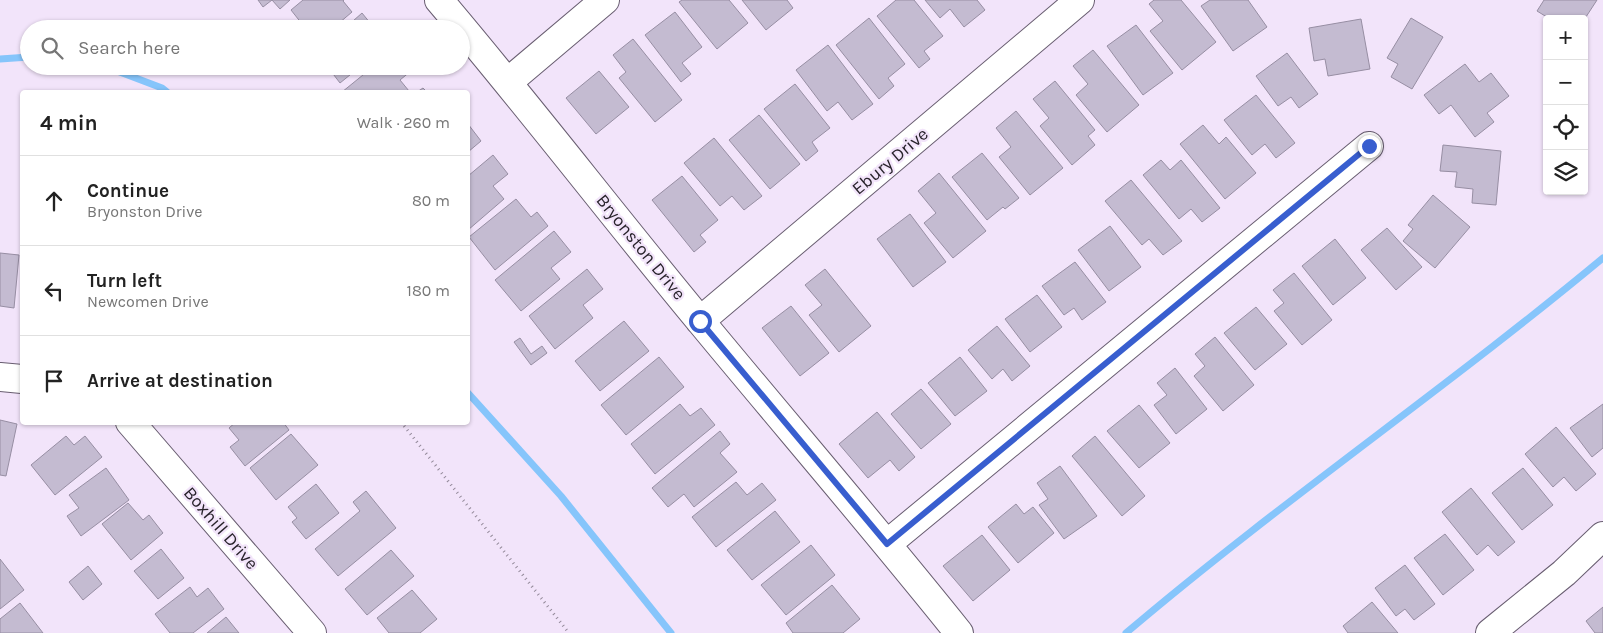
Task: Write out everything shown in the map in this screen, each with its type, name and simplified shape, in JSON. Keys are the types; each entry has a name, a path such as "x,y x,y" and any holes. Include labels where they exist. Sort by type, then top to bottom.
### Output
{"street":[{"name":"Bryonston Drive","path":"439,0 456,20"},
{"path":"508,82 604,0"},
{"name":"Ebury Drive","path":"700,321 1080,0"},
{"name":"Bryonston Drive","path":"470,37 700,321 959,633"},
{"path":"887,544 1369,146"},
{"path":"0,377 20,379"},
{"name":"Boxhill Drive","path":"133,425 312,633"},
{"path":"1490,633 1564,573 1603,536"}],"path":[{"path":"403,425 569,633"}],"building":[{"path":"258,0 272,0 263,7"},
{"path":"272,0 290,0 280,9"},
{"path":"303,0 344,0 352,12 343,20 299,20 291,10"},
{"path":"682,0 729,0 748,23 717,49 679,2"},
{"path":"742,0 787,0 793,8 766,30"},
{"path":"896,0 914,0 943,36 924,51 930,59 919,68 877,16"},
{"path":"925,0 977,0 985,10 964,27 950,9 940,18"},
{"path":"1154,0 1181,0 1216,42 1182,70 1150,31 1163,21 1149,4"},
{"path":"1210,0 1248,0 1267,27 1233,51 1201,6"},
{"path":"1544,0 1597,0 1587,15 1544,15 1537,11"},
{"path":"675,12 702,47 682,63 691,74 681,82 645,35"},
{"path":"362,13 368,20 354,20"},
{"path":"869,18 905,64 888,78 894,86 879,99 836,45"},
{"path":"1411,18 1443,37 1412,89 1391,77 1398,64 1387,58"},
{"path":"1361,19 1370,69 1328,76 1325,59 1314,61 1309,28"},
{"path":"1136,25 1173,73 1143,95 1107,46"},
{"path":"633,39 682,100 655,122 619,78 626,72 613,55"},
{"path":"828,45 873,104 852,120 838,102 827,111 796,70"},
{"path":"1093,50 1139,105 1107,132 1076,95 1088,84 1073,66"},
{"path":"1287,53 1318,94 1299,108 1291,97 1278,106 1256,76"},
{"path":"1465,64 1479,82 1491,73 1509,96 1487,113 1494,122 1475,137 1451,105 1439,114 1424,95"},
{"path":"599,71 629,107 596,134 566,98"},
{"path":"334,75 350,75 340,83"},
{"path":"363,75 406,75 400,80 408,90 344,90"},
{"path":"1055,81 1095,130 1088,136 1095,145 1072,165 1040,126 1049,118 1033,99"},
{"path":"795,84 830,128 812,142 818,151 806,161 764,109"},
{"path":"1256,95 1295,143 1276,158 1265,144 1252,155 1224,120"},
{"path":"1016,111 1063,168 1030,195 999,157 1011,147 996,128"},
{"path":"759,115 800,164 770,189 729,140"},
{"path":"1203,125 1219,144 1226,137 1256,173 1225,199 1180,144"},
{"path":"470,127 481,141 470,150"},
{"path":"714,138 762,196 744,210 732,196 720,206 684,163"},
{"path":"1443,145 1501,151 1496,205 1472,203 1473,189 1455,187 1457,172 1440,171"},
{"path":"982,153 1019,198 1005,209 1003,207 987,220 952,177"},
{"path":"493,155 508,174 493,186 504,199 470,228 470,174"},
{"path":"1161,160 1170,170 1181,160 1220,208 1202,222 1191,209 1179,219 1143,175"},
{"path":"939,173 986,231 953,258 924,223 936,213 918,191"},
{"path":"682,176 718,220 700,235 706,242 694,252 652,200"},
{"path":"1131,180 1182,241 1163,255 1149,239 1142,245 1105,201"},
{"path":"1433,195 1470,227 1435,268 1403,241 1413,229 1408,225"},
{"path":"516,199 531,217 537,212 548,226 495,270 470,236"},
{"path":"910,214 946,262 913,287 877,239"},
{"path":"1110,226 1141,267 1109,291 1078,250"},
{"path":"1387,228 1422,267 1396,290 1361,250"},
{"path":"554,231 571,252 551,268 560,279 521,311 495,280"},
{"path":"1335,239 1366,278 1333,305 1302,266"},
{"path":"0,253 19,255 14,308 0,306"},
{"path":"1075,262 1106,302 1082,320 1074,308 1064,315 1042,286"},
{"path":"587,269 603,289 583,305 593,318 555,349 529,316"},
{"path":"825,269 871,326 839,352 809,315 822,305 805,285"},
{"path":"1294,273 1332,320 1302,345 1274,311 1284,303 1273,290"},
{"path":"1037,295 1062,327 1030,352 1005,319"},
{"path":"791,306 829,353 800,376 762,328"},
{"path":"1256,307 1287,344 1255,370 1224,333"},
{"path":"624,321 649,351 600,391 575,361"},
{"path":"997,326 1030,366 1012,381 1003,369 992,379 968,350"},
{"path":"1215,337 1254,385 1223,411 1194,376 1205,366 1195,354"},
{"path":"520,338 531,354 542,346 547,353 531,365 514,342"},
{"path":"659,357 684,387 626,435 601,405"},
{"path":"960,357 987,391 955,416 928,383"},
{"path":"1175,368 1207,409 1176,434 1154,405 1167,395 1157,383"},
{"path":"921,389 951,424 921,449 891,414"},
{"path":"680,404 690,416 701,408 715,425 655,474 631,444"},
{"path":"1603,404 1603,448 1592,457 1570,428"},
{"path":"1139,405 1170,443 1139,468 1107,431"},
{"path":"877,412 915,457 899,471 890,460 868,478 839,444"},
{"path":"0,420 17,424 6,476 0,475"},
{"path":"232,425 285,425 289,430 245,466 230,447 239,440 229,428"},
{"path":"1556,427 1596,474 1576,491 1564,477 1553,487 1525,454"},
{"path":"720,431 730,444 720,453 737,472 694,507 684,494 668,507 652,488"},
{"path":"291,434 318,465 276,500 250,468"},
{"path":"66,436 74,445 85,436 102,457 55,495 31,465"},
{"path":"1095,436 1145,496 1122,516 1072,456"},
{"path":"1060,466 1097,516 1064,539 1039,505 1048,499 1037,483"},
{"path":"106,468 129,500 81,536 67,516 79,508 69,495"},
{"path":"1523,468 1553,505 1522,530 1492,493"},
{"path":"736,482 747,495 762,483 776,500 716,547 692,517"},
{"path":"316,484 339,513 306,539 292,522 297,518 288,507"},
{"path":"1471,488 1515,542 1498,556 1488,545 1477,555 1442,512"},
{"path":"366,491 396,528 338,576 315,549 360,511 353,502"},
{"path":"128,503 143,520 149,515 163,533 131,560 102,524"},
{"path":"1016,504 1024,514 1033,507 1054,533 1018,563 988,527"},
{"path":"775,511 800,542 752,580 727,550"},
{"path":"1445,534 1474,570 1443,595 1414,558"},
{"path":"982,535 1010,570 973,601 943,566"},
{"path":"811,545 835,575 786,615 761,585"},
{"path":"161,549 184,578 158,599 134,571"},
{"path":"391,550 414,576 367,615 345,589"},
{"path":"0,559 24,590 0,609"},
{"path":"1405,565 1435,604 1414,620 1405,609 1396,616 1375,588"},
{"path":"88,566 102,584 83,600 69,582"},
{"path":"832,585 860,619 843,633 793,633 786,623"},
{"path":"190,587 197,597 208,588 224,609 193,633 170,633 155,614"},
{"path":"412,590 437,619 420,633 389,633 377,618"},
{"path":"1372,602 1398,633 1348,633 1343,626"},
{"path":"20,603 43,633 0,633 0,619"},
{"path":"1603,607 1603,633 1595,633 1586,621"},
{"path":"226,617 239,633 207,633"}],"waterway":[{"path":"0,59 20,58"},
{"path":"128,75 164,90"},
{"path":"1126,633 1244,537 1485,353 1603,258"},
{"path":"470,395 561,496 671,633"}],"route":[{"path":"700,321 887,544 1369,146"}]}
